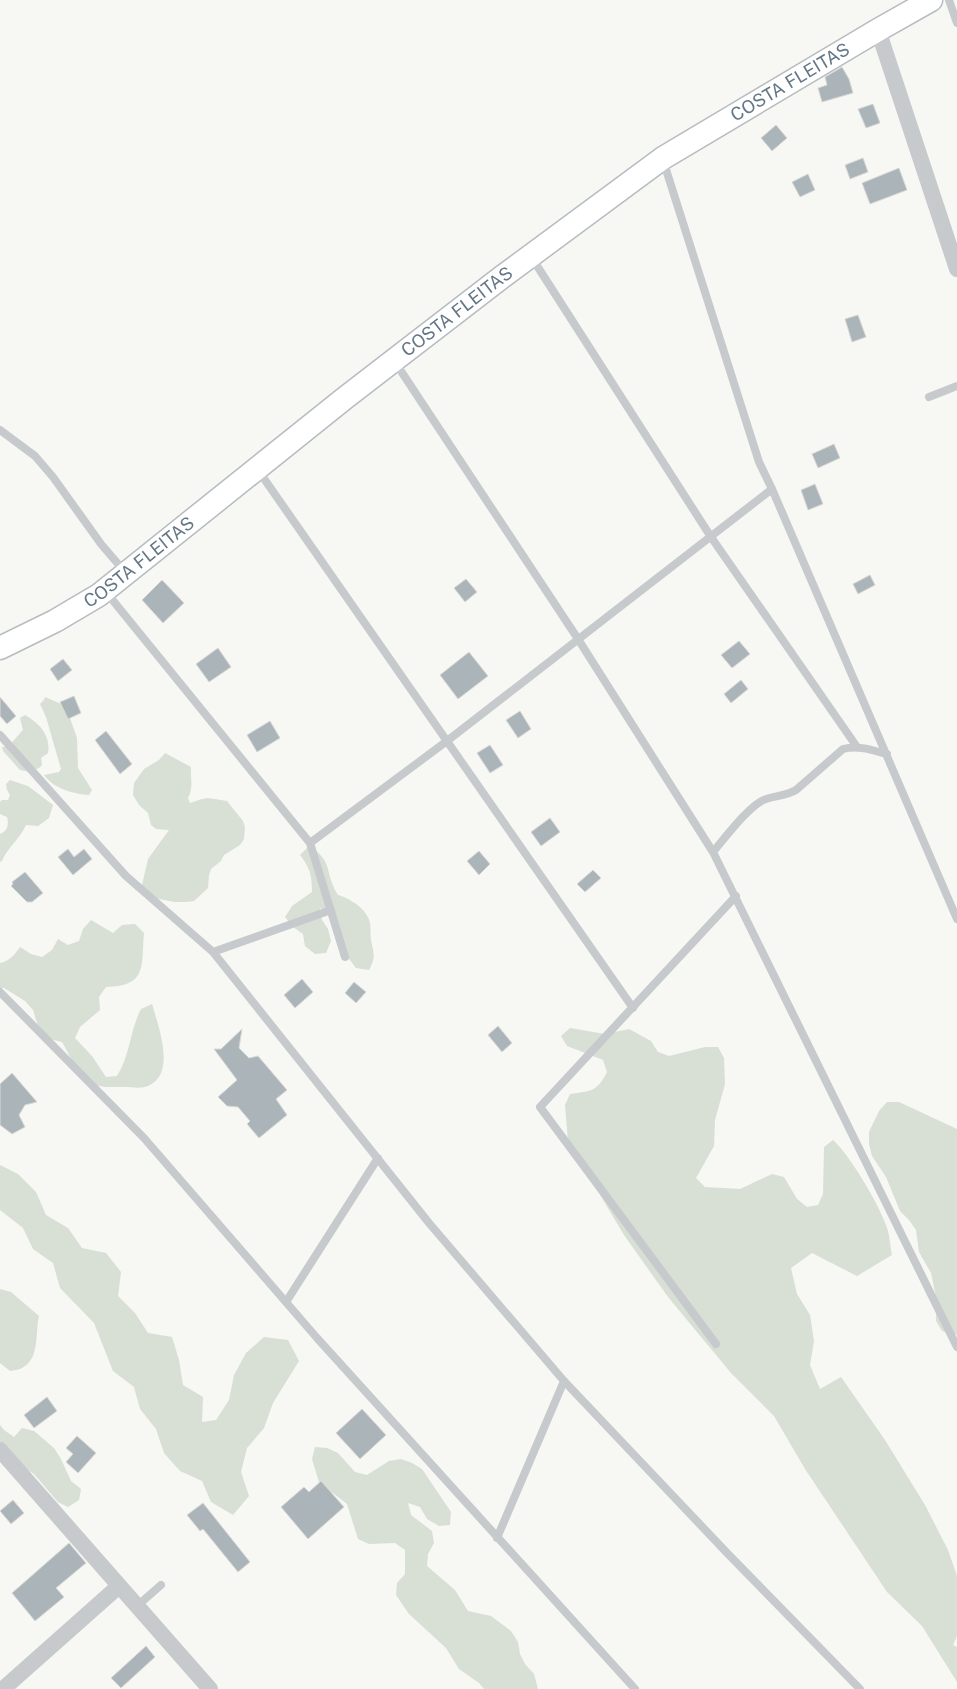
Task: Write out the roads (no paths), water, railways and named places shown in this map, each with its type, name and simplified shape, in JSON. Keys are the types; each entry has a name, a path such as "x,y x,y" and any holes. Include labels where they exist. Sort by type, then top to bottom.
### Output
{"main road":[{"name":"COSTA FLEITAS","path":"0,648 55,621 105,590 256,467 394,360 663,158 931,0"}],"street":[{"path":"878,30 957,269"},
{"path":"2,1457 210,1689"},
{"path":"4,1689 119,1586"}],"lane":[{"path":"949,0 957,23"},
{"path":"663,158 759,462 957,919"},
{"path":"530,256 711,537 857,747"},
{"path":"394,360 578,639 714,852 957,1347"},
{"path":"929,397 957,386"},
{"path":"0,430 35,456 101,544 126,573"},
{"path":"256,467 633,1008"},
{"path":"310,843 447,741 772,489"},
{"path":"105,590 310,843 345,957"},
{"path":"0,735 126,876 212,952 429,1223 564,1380 729,1555 860,1689"},
{"path":"714,852 752,808 766,798 788,795 796,790 843,748 868,748 887,754"},
{"path":"716,1344 540,1107 736,896"},
{"path":"212,952 331,910"},
{"path":"0,992 144,1138 286,1302 635,1689"},
{"path":"286,1302 378,1158"},
{"path":"497,1538 564,1380"},
{"path":"137,1606 161,1585"}]}
